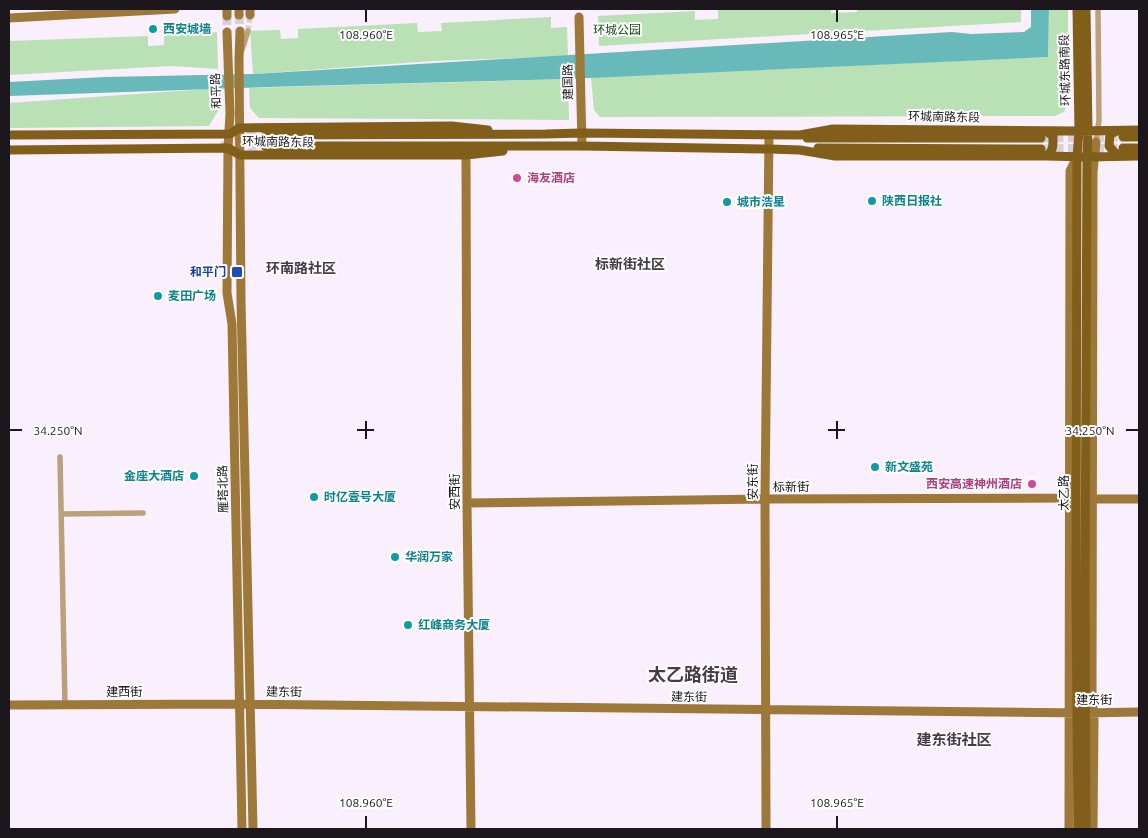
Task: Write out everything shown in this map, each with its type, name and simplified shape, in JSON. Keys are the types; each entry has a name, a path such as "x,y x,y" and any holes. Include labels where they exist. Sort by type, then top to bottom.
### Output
{"main road":[{"path":"13,18 175,9"},
{"name":"环城东路南段","path":"1077,9 1078,131 1086,157"},
{"name":"环城东路南段","path":"1086,9 1093,130 1086,157"},
{"name":"建国路","path":"579,17 582,146"},
{"name":"雁塔北路","path":"244,31 239,59 241,311 253,829"},
{"name":"和平路","path":"227,32 230,114 228,148"},
{"name":"环城南路东段","path":"9,135 230,134 239,128 452,126 546,134"},
{"name":"环城南路东段","path":"266,136 581,133 800,136 833,128 1044,134 1093,130 1121,133"},
{"path":"1139,130 1110,134 1109,146 1115,153 1139,148"},
{"path":"1121,133 1139,137"},
{"path":"1044,134 1053,136 1053,150 1051,154 1044,152"},
{"name":"安东街","path":"766,829 765,499 769,135"},
{"path":"1069,829 1081,712 1081,499 1093,181 1086,157 1096,142"},
{"name":"环城南路东段","path":"265,146 582,146 769,149 800,150 835,156 1044,152 1086,157 1122,152"},
{"name":"环城南路东段","path":"9,150 228,148 240,155 466,155 548,146"},
{"name":"雁塔北路","path":"228,148 227,293 232,324 242,829"},
{"path":"1122,152 1139,156"},
{"name":"安西街","path":"466,155 467,503 472,829"},
{"name":"太乙路","path":"1078,829 1081,712 1081,499 1086,157"},
{"name":"标新街","path":"467,503 765,499 1139,499"},
{"name":"建东街","path":"239,704 1139,712"},
{"name":"建西街","path":"9,705 239,704"},
{"path":"1081,712 1093,829"},
{"name":"太乙路","path":"1081,712 1086,829"}],"street":[{"path":"13,18 21,9"},
{"path":"1096,142 1093,130 1099,120 1098,9"},
{"path":"60,457 65,705"},
{"path":"62,514 143,513"}],"green space":[{"name":"环城公园","path":"831,9 831,13 857,12 857,9 1021,9 1021,22 599,46 598,16 695,11 695,20 718,19 718,10"},
{"path":"1049,9 1068,9 1068,102 1064,112 1055,116 600,117 594,110 591,77 1048,57"},
{"path":"551,17 551,28 567,27 568,56 433,61 253,74 250,31 280,30 281,39 298,38 298,29 417,23 418,32 442,31 441,23"},
{"path":"217,32 218,69 171,66 9,75 9,41 148,36 148,46 164,45 164,35"},
{"path":"568,79 569,120 259,118 250,108 249,88"},
{"path":"221,88 221,106 209,126 9,128 9,103"}],"water":[{"path":"1031,9 1049,9 1048,57 568,79 9,96 9,82 105,77 253,74 952,32 971,34 1024,32 1031,27"}],"tunnel":[{"path":"239,15 240,31"},
{"path":"248,31 250,15"},
{"path":"227,16 227,32"},
{"path":"234,136 266,135"},
{"path":"1041,138 1123,137"},
{"path":"221,146 265,146"},
{"path":"1041,149 1123,148"}],"place":[{"name":"西安城墙","path":"153,29"},
{"name":"海友酒店","path":"517,178"},
{"name":"陕西日报社","path":"872,201"},
{"name":"城市浩星","path":"727,202"},
{"name":"和平门","path":"237,272"},
{"name":"麦田广场","path":"158,296"},
{"name":"新文盛苑","path":"875,467"},
{"name":"金座大酒店","path":"194,476"},
{"name":"西安高速神州酒店","path":"1032,484"},
{"name":"时亿壹号大厦","path":"314,497"},
{"name":"华润万家","path":"395,557"},
{"name":"红峰商务大厦","path":"408,625"}],"district":[{"name":"标新街社区","path":"630,264"},
{"name":"环南路社区","path":"301,268"},
{"name":"太乙路街道","path":"693,675"},
{"name":"建东街社区","path":"954,740"}]}
